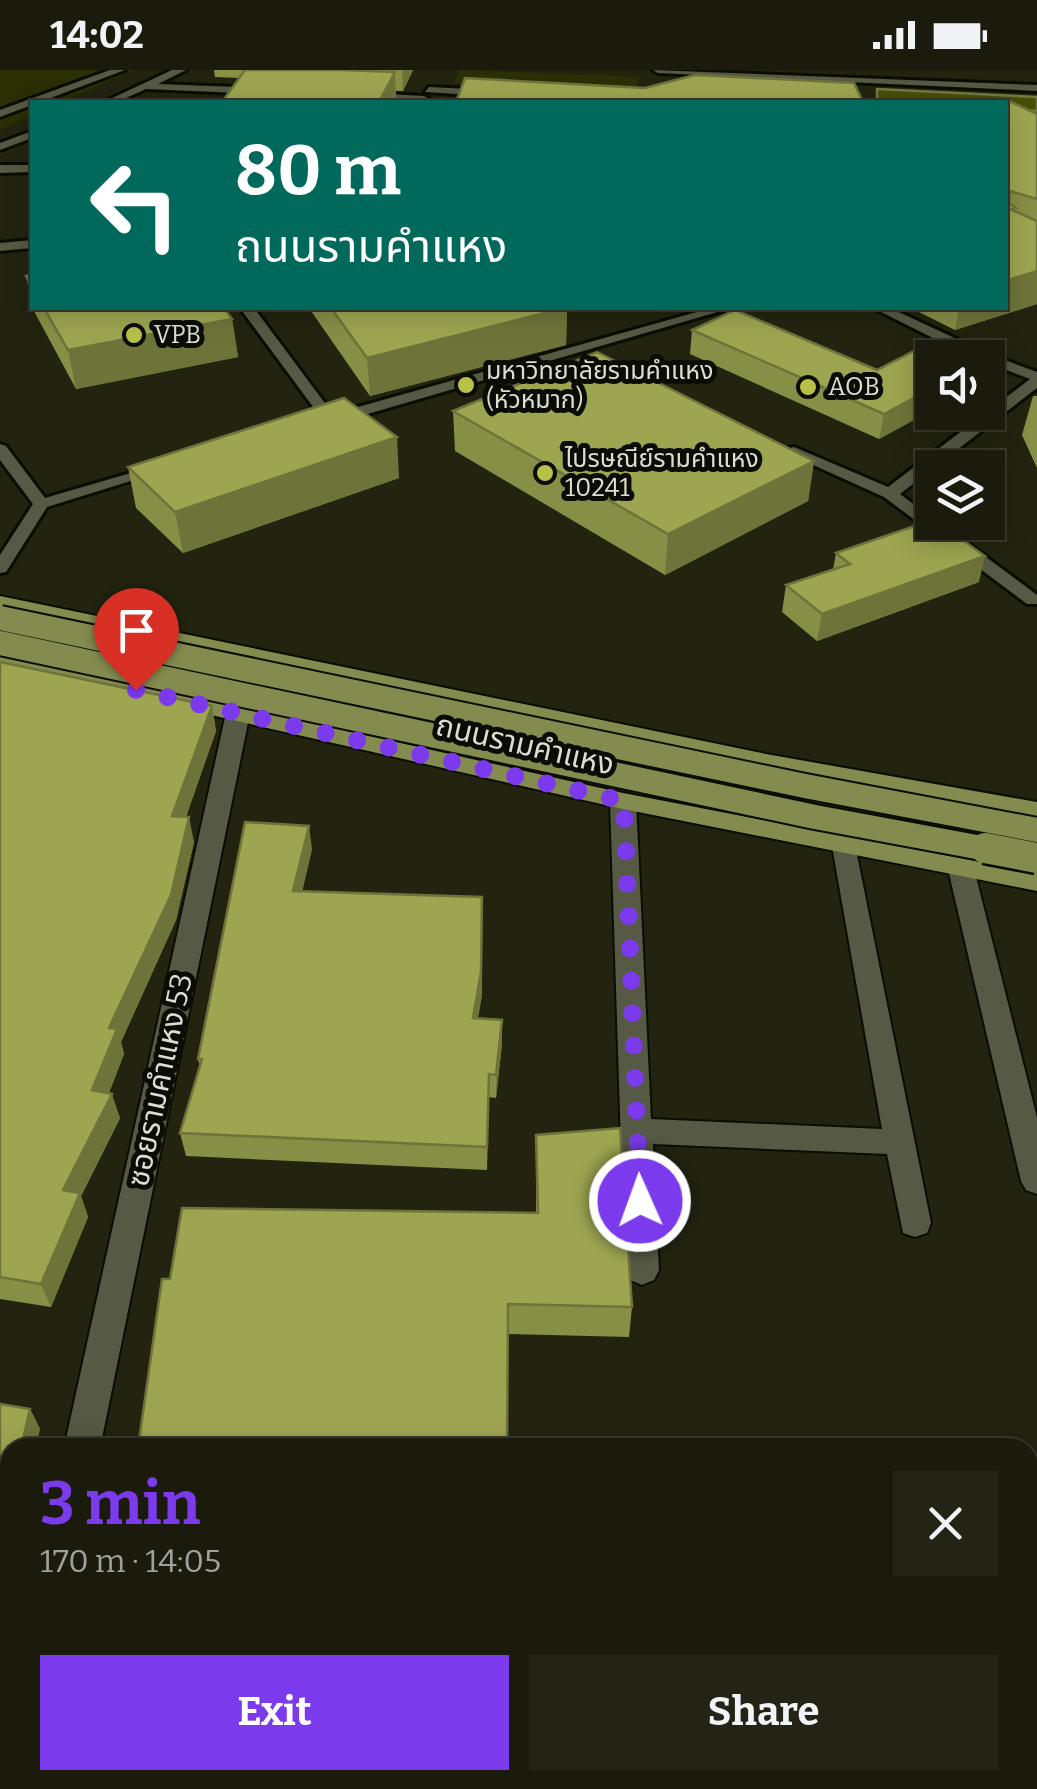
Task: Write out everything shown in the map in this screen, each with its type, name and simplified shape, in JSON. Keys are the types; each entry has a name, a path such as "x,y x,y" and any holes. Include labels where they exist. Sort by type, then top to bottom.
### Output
{"main road":[{"name":"ถนนรามคำแหง","path":"0,603 766,762 1037,810"},
{"name":"ถนนรามคำแหง","path":"0,618 786,782 1037,830"},
{"name":"ถนนรามคำแหง","path":"0,643 814,818 1037,858"},
{"name":"ถนนรามคำแหง","path":"0,660 624,801 1037,882"},
{"path":"465,764 493,704"},
{"path":"557,785 582,722"},
{"path":"757,828 766,762"},
{"path":"857,848 876,782"}],"street":[{"name":"ซอยรามคำแหง 53","path":"84,1438 238,713"},
{"path":"624,801 642,1270"},
{"path":"857,848 915,1224"},
{"path":"962,869 1037,1181"},
{"path":"637,1131 900,1142"}],"lane":[{"path":"38,100 120,70"},
{"path":"115,100 180,70"},
{"path":"426,97 440,70"},
{"path":"648,85 656,70 858,74 1037,88"},
{"path":"858,74 860,100"},
{"path":"150,87 277,92"},
{"path":"218,100 226,89"},
{"path":"351,96 507,94"},
{"path":"0,114 30,103"},
{"path":"0,147 30,135"},
{"path":"0,169 30,169"},
{"path":"0,247 30,244"},
{"path":"248,310 330,420"},
{"path":"312,426 582,344 716,310"},
{"path":"884,310 948,340"},
{"path":"582,344 604,358"},
{"path":"890,494 1037,379 1005,366"},
{"path":"780,446 890,494 1032,600"},
{"path":"0,449 41,504"},
{"path":"0,568 41,504 167,468"}],"shaded area":[{"path":"0,70 133,70 66,100 30,100 30,116 0,130"},
{"path":"461,70 639,77 635,92 454,83"},
{"path":"877,89 1037,97 1037,111 1008,109 1008,100 877,100"}],"building":[{"path":"245,70 395,72 380,100 223,100"},
{"path":"695,75 854,83 862,100 457,100 465,78 645,88"},
{"path":"1008,100 1037,114 1037,199 1010,191 1009,203 1016,208 1010,209 1037,221 1037,271 1008,280"},
{"path":"45,310 225,310 232,319 68,350"},
{"path":"332,310 556,310 367,358"},
{"path":"735,310 877,370 915,351 915,397 884,414 692,330"},
{"path":"597,352 814,461 668,534 453,411"},
{"path":"344,398 397,437 175,512 128,467"},
{"path":"915,526 915,540 963,540 985,556 822,614 786,585 850,564 836,553"},
{"path":"0,662 212,706 172,816 189,817 171,895 109,1028 117,1029 92,1090 112,1094 63,1190 80,1193 41,1284 0,1277"},
{"path":"245,822 309,826 293,891 482,897 481,972 473,1018 502,1020 496,1075 489,1074 487,1147 180,1133 202,1059 198,1059"},
{"path":"620,1128 632,1307 508,1304 507,1438 139,1438 162,1279 170,1279 182,1208 538,1213 536,1135"},
{"path":"0,1404 30,1409 23,1438 0,1438"}],"place":[{"name":"VPB","path":"134,335"},
{"name":"มหาวิทยาลัยรามคำแหง (หัวหมาก)","path":"466,385"},
{"name":"AOB","path":"808,387"},
{"name":"ไปรษณีย์รามคำแหง 10241","path":"545,473"}],"route":[{"path":"136,690 624,801 640,1201"}]}
